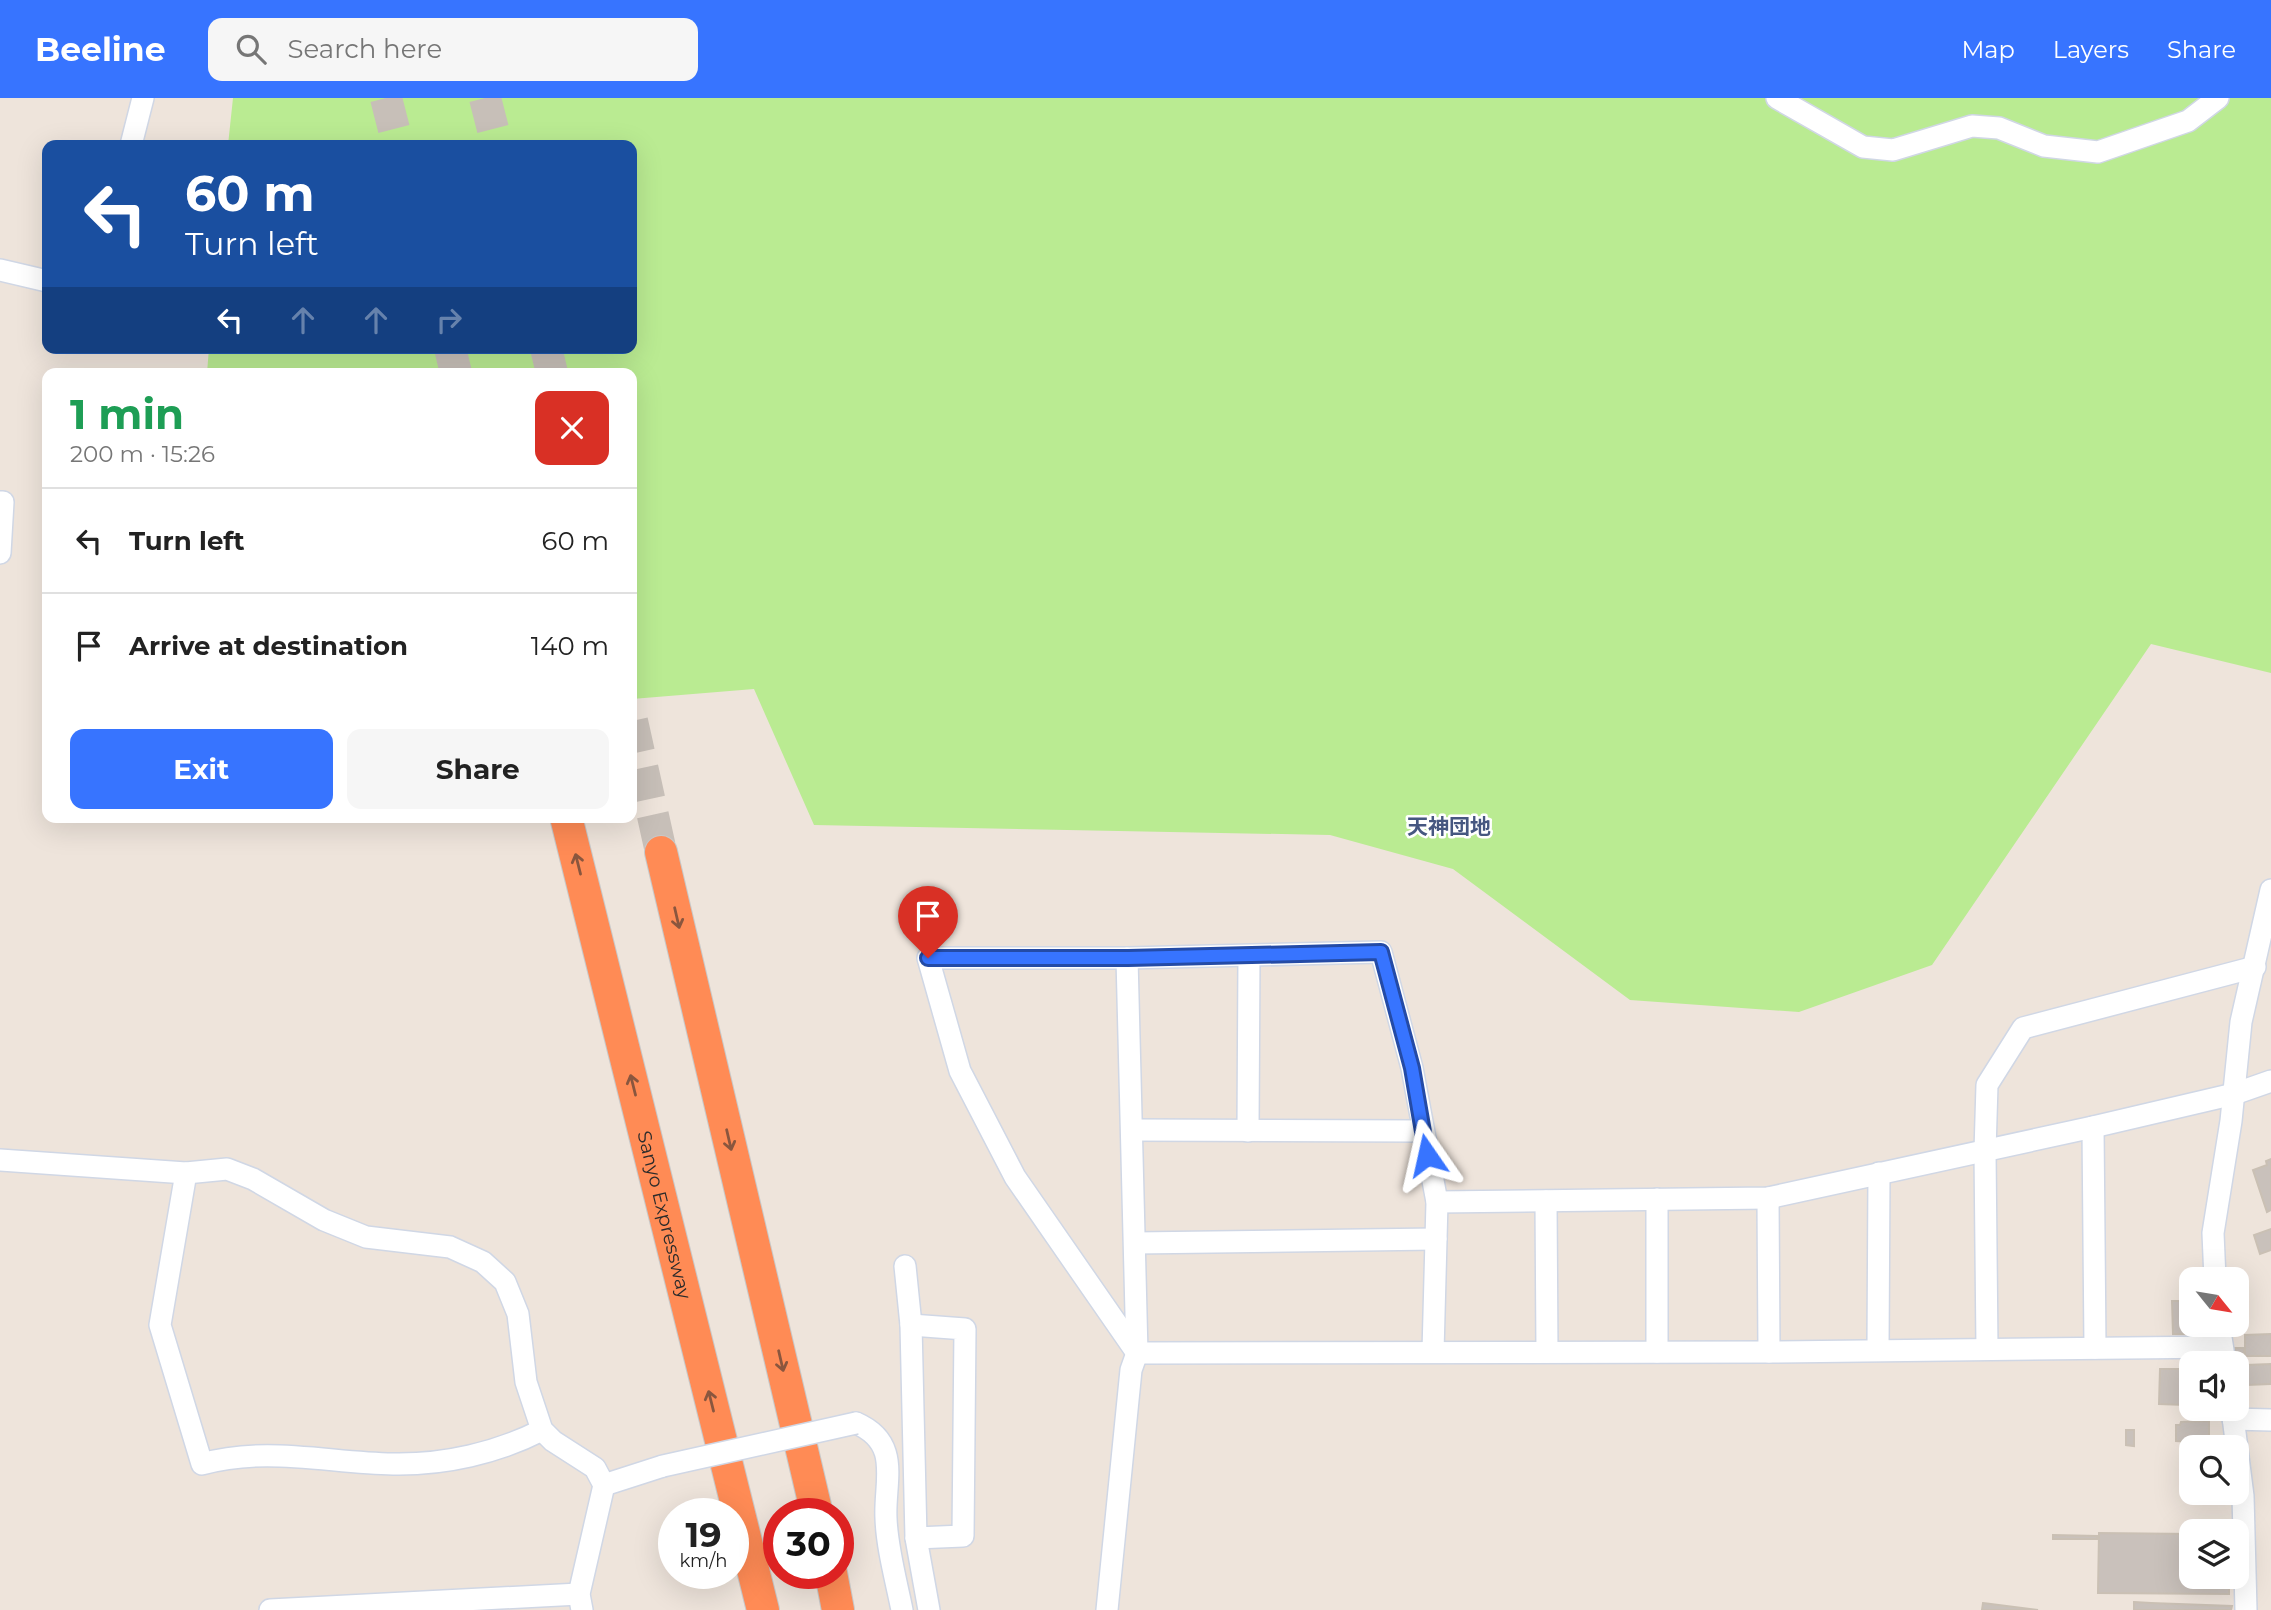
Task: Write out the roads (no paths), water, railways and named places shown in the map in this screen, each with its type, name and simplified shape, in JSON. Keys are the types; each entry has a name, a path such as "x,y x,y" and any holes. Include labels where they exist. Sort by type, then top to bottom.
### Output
{"highway":[{"name":"Sanyo Expressway","path":"567,823 763,1610"},
{"path":"662,852 813,1498"},
{"path":"834,1589 838,1610"}],"street":[{"path":"132,140 143,98"},
{"path":"1777,98 1863,147 1893,150 1972,126 1999,128 2044,146 2098,152 2189,121 2218,98"},
{"path":"0,270 42,280"},
{"path":"0,502 0,553"},
{"path":"2214,1267 2213,1233 2234,1094 2241,1022 2271,890"},
{"path":"1138,1353 1015,1177 960,1071 928,958 1128,958 1381,952 1412,1068 1437,1202 1433,1352"},
{"path":"1248,956 1248,1130"},
{"path":"1107,1610 1131,1370 1138,1353 1128,958"},
{"path":"1987,1348 1984,1151 1987,1085 2024,1028 2255,967"},
{"path":"1437,1202 1768,1198 2093,1127 2234,1094 2271,1081"},
{"path":"2093,1127 2095,1348"},
{"path":"1132,1130 1422,1131"},
{"path":"0,1160 186,1174 227,1169 253,1179 324,1220 366,1237 450,1247 483,1262 505,1282 518,1314 526,1382 542,1430 553,1441 595,1468 604,1485 580,1602 270,1610"},
{"path":"1878,1350 1879,1173"},
{"path":"186,1174 160,1325 202,1464 249,1456 301,1455 418,1464 483,1453 517,1443 542,1430"},
{"path":"1768,1198 1769,1352"},
{"path":"1657,1199 1657,1352"},
{"path":"1546,1201 1547,1352"},
{"path":"1135,1243 1436,1239"},
{"path":"905,1266 911,1325 915,1538 929,1610"},
{"path":"911,1325 965,1329 963,1535 915,1538"},
{"path":"1138,1353 1769,1352 1987,1348 2095,1348 2179,1353"},
{"path":"2249,1416 2271,1419"},
{"path":"2234,1421 2243,1496 2246,1610"},
{"path":"604,1485 663,1466 856,1423 869,1429 890,1466 886,1517 902,1610"}],"tunnel":[{"path":"386,98 397,140"},
{"path":"485,98 496,140"},
{"path":"451,354 455,368"},
{"path":"547,354 551,368"},
{"path":"637,744 661,852"}],"district":[{"name":"天神団地","path":"1449,827"}]}
